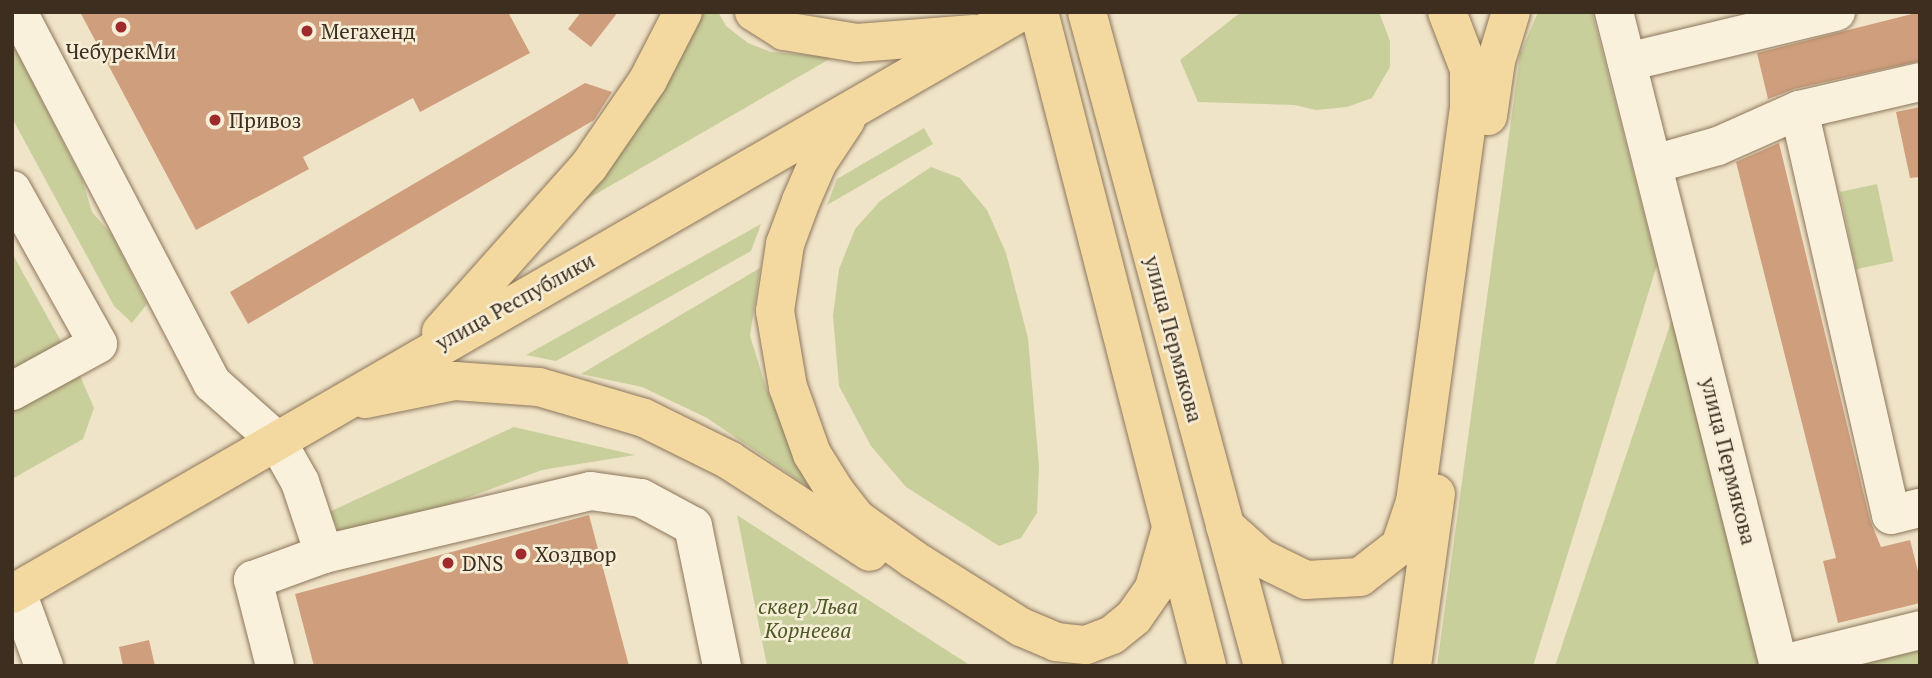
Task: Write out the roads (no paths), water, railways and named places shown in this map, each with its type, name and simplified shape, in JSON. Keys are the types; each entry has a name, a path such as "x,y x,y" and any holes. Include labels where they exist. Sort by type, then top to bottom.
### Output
{"main road":[{"path":"421,355 589,166 648,80 683,12"},
{"path":"754,12 784,31 857,43 984,33"},
{"name":"улица Республики","path":"14,593 421,355 851,112 1021,12"},
{"path":"1039,12 1170,533 1207,666"},
{"name":"улица Пермякова","path":"1087,12 1263,666"},
{"path":"1225,526 1261,558 1306,580 1360,577 1400,546 1415,502 1469,110 1469,69 1447,12"},
{"path":"1412,666 1496,61 1511,12"},
{"path":"851,112 818,162 801,201 785,244 775,311 788,387 812,454 835,491 857,519 913,559 1021,627 1056,642 1086,645 1112,635 1134,617 1154,588 1170,533"},
{"path":"339,404 455,381 539,387 644,418 729,460 1047,666"}],"street":[{"path":"18,12 212,383 276,441 300,482 324,554"},
{"name":"улица Пермякова","path":"1614,12 1779,665"},
{"path":"1627,62 1836,12"},
{"path":"1654,164 1718,146 1799,110 1920,82"},
{"path":"1799,110 1891,515 1920,508"},
{"path":"12,190 98,344 12,391"},
{"path":"275,666 253,580 324,554 591,491 641,498 693,526 722,666"},
{"path":"14,593 44,666"},
{"path":"1779,665 1920,630"}],"place":[{"name":"ЧебурекМи","path":"121,27"},
{"name":"Мегахенд","path":"307,31"},
{"name":"Привоз","path":"215,120"},
{"name":"Хоздвор","path":"521,554"},
{"name":"DNS","path":"448,563"}],"park label":[{"name":"сквер Льва Корнеева","path":"808,618"}]}
